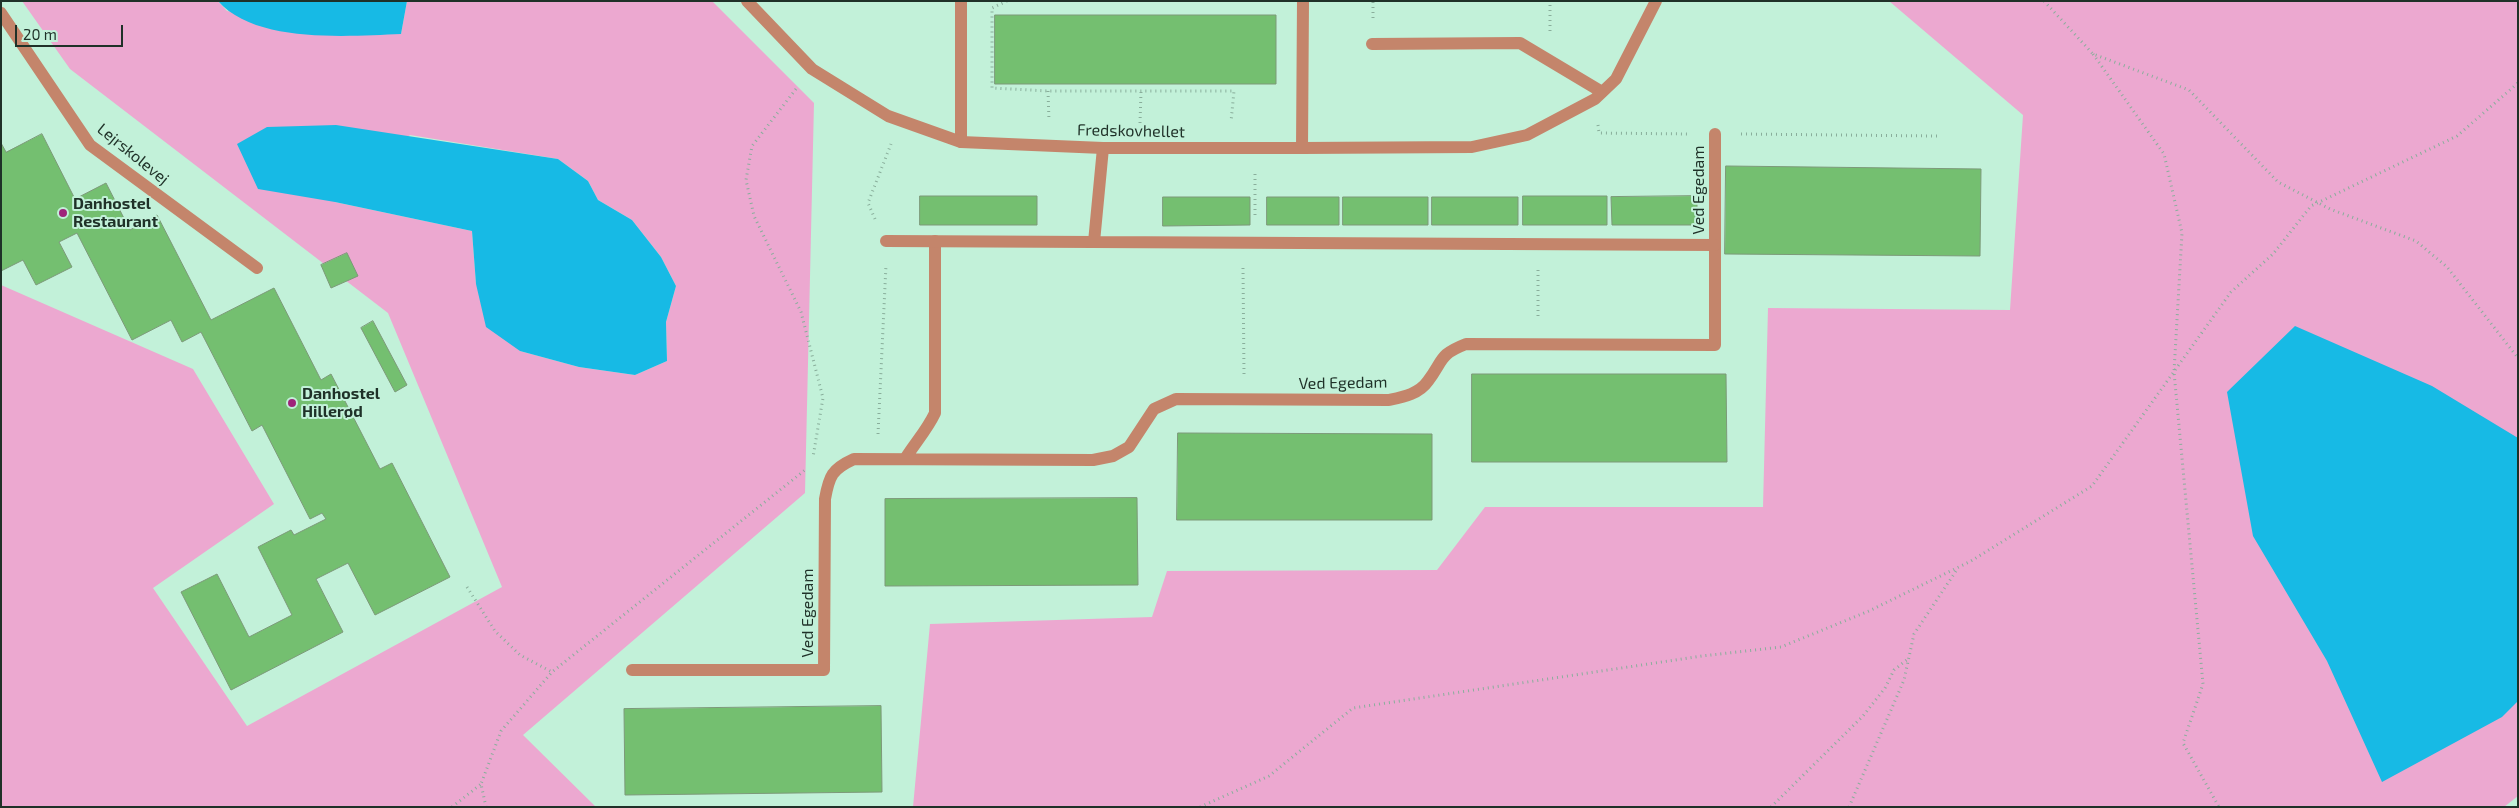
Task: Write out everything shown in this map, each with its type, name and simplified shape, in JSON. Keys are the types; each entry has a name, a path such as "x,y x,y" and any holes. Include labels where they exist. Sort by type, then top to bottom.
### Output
{"street":[{"name":"Fredskovhellet","path":"747,1 812,69 888,116 961,142 1102,148 1472,146 1527,135 1595,99 1616,78 1656,1"},
{"path":"961,1 961,142"},
{"path":"1302,148 1303,1"},
{"name":"Lejrskolevej","path":"1,13 90,145 257,268"},
{"path":"1372,44 1520,43 1602,92"},
{"name":"Ved Egedam","path":"632,670 824,670 825,499 829,480 838,466 854,459 1093,460 1113,456 1129,447 1154,409 1176,399 1389,400 1410,395 1427,382 1437,363 1451,350 1466,344 1715,345 1715,134"},
{"path":"1094,242 1102,148"},
{"name":"Ved Egedam","path":"886,241 1715,245"},
{"path":"905,459 915,443 927,431 935,412 935,242"}],"path":[{"path":"1008,1 992,8 992,88 1048,91 1234,91 1229,148"},
{"path":"2044,1 2092,54 2164,154 2182,233 2174,372 2203,684 2183,743 2219,807"},
{"path":"2092,54 2189,90 2278,182 2320,202 2330,209 2416,241 2446,267 2518,358"},
{"path":"452,807 481,784 501,731 552,672 811,465 823,398 801,312 754,216 746,180 752,146 812,69"},
{"path":"1200,807 1269,776 1353,708 1702,656 1781,647 1869,612 1958,568 2092,486 2231,292 2273,254 2311,206 2457,136 2518,83"},
{"path":"1140,148 1141,91"},
{"path":"877,460 886,297 886,241 868,204 899,120"},
{"path":"1599,132 1937,136"},
{"path":"1244,400 1249,243 1255,148"},
{"path":"1538,244 1538,344"},
{"path":"1849,807 1904,680 1914,634 1958,568"},
{"path":"467,587 495,631 520,655 552,672"},
{"path":"1771,807 1863,716 1885,688 1894,670 1909,658"},
{"path":"481,784 486,807"}],"shaded area":[{"path":"22,1 218,1 227,11 401,34 407,1 712,1 814,103 805,493 523,735 596,807 1,807 1,285 193,369 274,504 153,588 247,726 502,587 388,313 70,69","holes":["410,135 558,159 588,181 598,200 632,220 661,257 676,286 666,322 667,361 635,375 579,367 520,351 476,284 472,231 335,202"]},
{"path":"1889,1 2518,1 2518,796 2504,807 913,807 930,624 1152,617 1167,571 1437,570 1485,507 1763,507 1768,308 2010,310 2023,115"}],"water":[{"path":"218,1 407,1 401,34 330,36 279,31 255,25 235,15"},
{"path":"336,125 558,159 588,181 598,200 632,220 661,257 676,286 666,322 667,361 635,375 579,367 520,351 486,327 476,284 472,231 335,202 258,189 237,144 267,127"},
{"path":"2295,326 2432,386 2518,438 2518,701 2502,717 2382,782 2327,661 2253,536 2227,392"}],"building":[{"path":"995,15 1276,15 1276,84 995,84"},
{"name":"Danhostel Hillerød","path":"42,134 75,199 106,183 130,230 157,215 211,320 274,288 321,380 331,374 380,469 392,463 450,577 375,615 348,563 316,579 343,632 231,690 181,592 217,574 249,637 292,615 258,547 291,530 294,535 326,519 322,513 310,519 262,425 252,431 201,332 182,342 171,320 132,340 77,233 59,242 72,267 36,285 23,260 1,271 1,143 6,152"},
{"path":"1726,166 1981,169 1980,256 1725,254"},
{"path":"920,196 1037,196 1037,225 920,225"},
{"path":"1523,196 1607,196 1607,225 1523,225"},
{"path":"1697,196 1697,225 1612,225 1611,197"},
{"path":"1163,197 1250,197 1250,225 1163,226"},
{"path":"1267,197 1339,197 1339,225 1267,225"},
{"path":"1343,197 1428,197 1428,225 1343,225"},
{"path":"1432,197 1518,197 1518,225 1432,225"},
{"path":"347,253 358,276 331,288 321,265"},
{"path":"373,321 407,385 395,392 361,328"},
{"path":"1472,374 1726,374 1727,462 1472,462"},
{"path":"1178,433 1432,434 1432,520 1177,520"},
{"path":"1137,498 1138,585 885,586 885,499"},
{"path":"881,706 882,792 625,795 624,709"}],"place":[{"name":"Danhostel Restaurant","path":"63,213"},
{"name":"Danhostel Hillerød","path":"292,403"}]}
